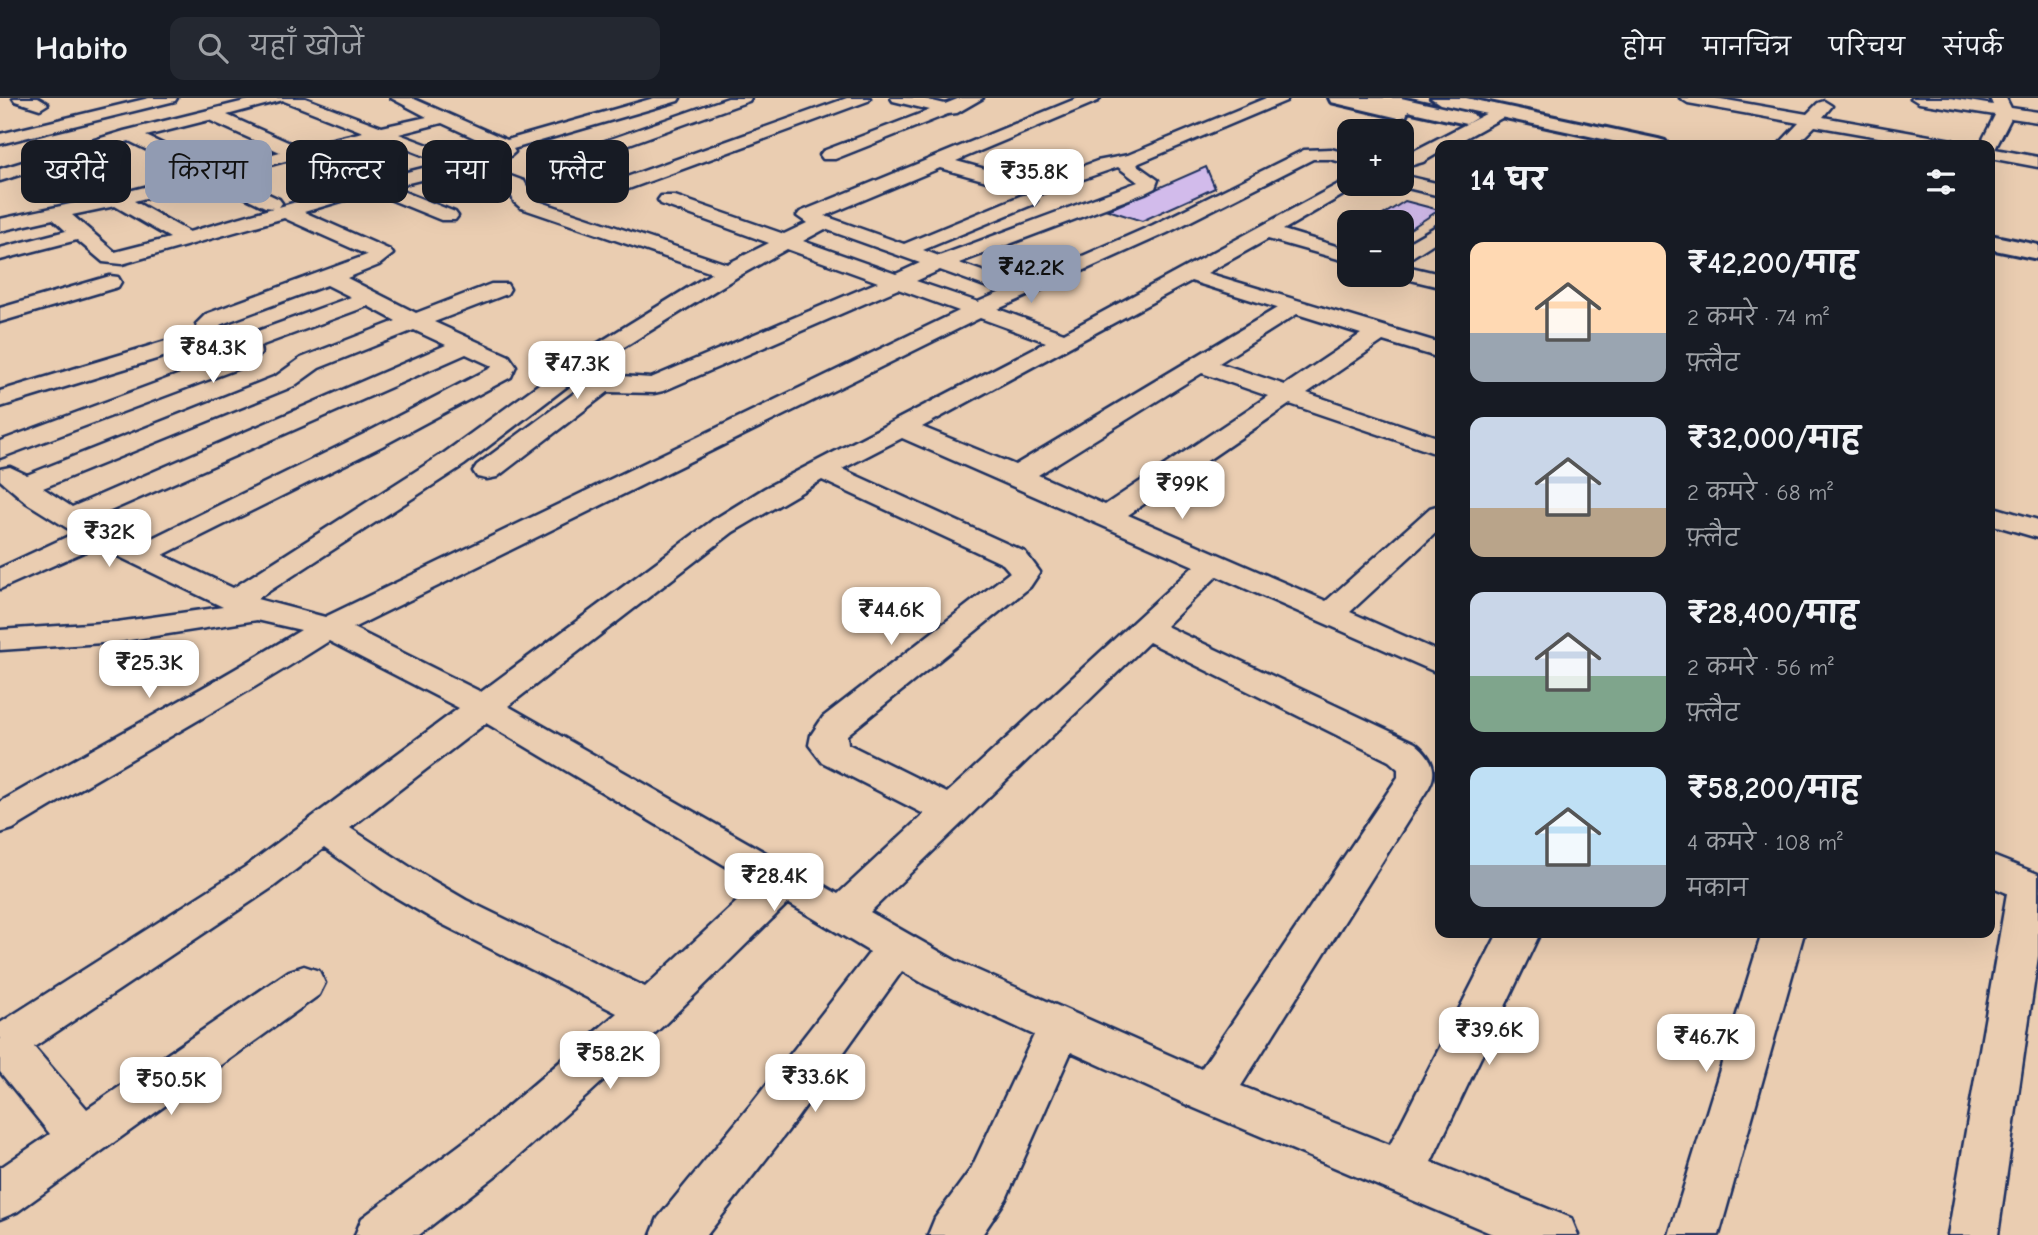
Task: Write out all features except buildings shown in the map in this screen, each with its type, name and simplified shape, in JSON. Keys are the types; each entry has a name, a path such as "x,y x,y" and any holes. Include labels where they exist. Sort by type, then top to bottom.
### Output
{"main road":[{"path":"1338,98 1471,114 1599,140"},
{"path":"1376,98 1628,140"},
{"path":"1407,98 1572,140"},
{"path":"1995,225 2038,234"},
{"path":"1995,233 2038,242"},
{"path":"1995,243 2038,252"}],"street":[{"path":"21,98 40,104"},
{"path":"0,139 169,98"},
{"path":"114,140 276,98"},
{"path":"290,98 422,149"},
{"path":"398,98 490,140"},
{"path":"743,98 554,165 609,185 623,185 862,98"},
{"path":"900,98 946,108 973,106"},
{"path":"1021,292 807,216 1092,98"},
{"path":"936,161 1037,190 1103,165 1133,159 1280,98"},
{"path":"1688,98 1821,108 1901,140"},
{"path":"1919,98 2001,105 2038,117"},
{"path":"512,143 659,99"},
{"path":"1990,140 2001,105"},
{"path":"829,155 946,108"},
{"path":"1792,140 1821,108"},
{"path":"211,114 286,146"},
{"path":"1414,142 1471,114"},
{"path":"1414,154 1471,114"},
{"path":"354,140 443,118"},
{"path":"996,120 1021,126"},
{"path":"1904,140 1919,121"},
{"path":"130,135 145,142"},
{"path":"0,151 21,157"},
{"path":"0,820 142,735 228,690 328,628 981,309 1160,229 1310,154 1337,156"},
{"path":"1995,154 2038,162"},
{"path":"567,374 601,385 621,383 654,386 939,263 1148,184 1145,176 1127,167 1133,159"},
{"path":"0,175 21,169"},
{"path":"512,184 517,186 528,204 729,272"},
{"path":"1414,184 1435,189"},
{"path":"82,1138 2,1045 259,877 325,830 723,526 821,470 1066,341 1337,193"},
{"path":"408,200 448,216"},
{"path":"668,200 1066,341"},
{"path":"904,251 1027,200"},
{"path":"0,225 100,203"},
{"path":"120,203 188,240"},
{"path":"0,400 207,336 213,332 207,324 209,321 372,261 383,254 271,203"},
{"path":"56,212 114,259 188,240 297,203"},
{"path":"0,639 117,632 246,605 454,459 567,374 729,272 821,223"},
{"path":"1266,232 1337,253"},
{"path":"0,254 80,233"},
{"path":"1414,247 1435,233"},
{"path":"1189,274 1435,349"},
{"path":"1414,274 1435,280"},
{"path":"139,556 373,440 502,372 504,366 501,361 417,323 329,277"},
{"path":"0,314 110,282"},
{"path":"6,468 285,381 310,363 499,289"},
{"path":"6,468 242,359 249,354 248,346 252,341 369,298"},
{"path":"1017,476 1294,307"},
{"path":"1107,516 1379,332"},
{"path":"70,517 466,345"},
{"path":"1198,364 1435,445"},
{"path":"6,468 263,370"},
{"path":"487,471 601,385"},
{"path":"901,428 1017,476 1435,662"},
{"path":"6,468 70,517 139,556 246,605 328,628 484,708 941,973 1210,1094 1539,1232"},
{"path":"821,470 1014,558 1025,572 1019,580 835,725 829,735 827,745 835,753 951,811"},
{"path":"1995,516 2038,529"},
{"path":"1330,614 1435,519"},
{"path":"0,580 97,534"},
{"path":"840,916 1214,563"},
{"path":"1145,628 1402,752 1412,759 1418,768 1416,778 1210,1094"},
{"path":"325,830 399,880 453,911 651,1010"},
{"path":"1973,1235 2019,882"},
{"path":"380,1235 501,1142 651,1010 783,883"},
{"path":"1401,1172 1517,938"},
{"path":"1694,1235 1782,938"},
{"path":"684,1233 896,948"},
{"path":"0,1196 304,983"},
{"path":"953,1235 989,1183 1008,1136 1060,1028"}]}
